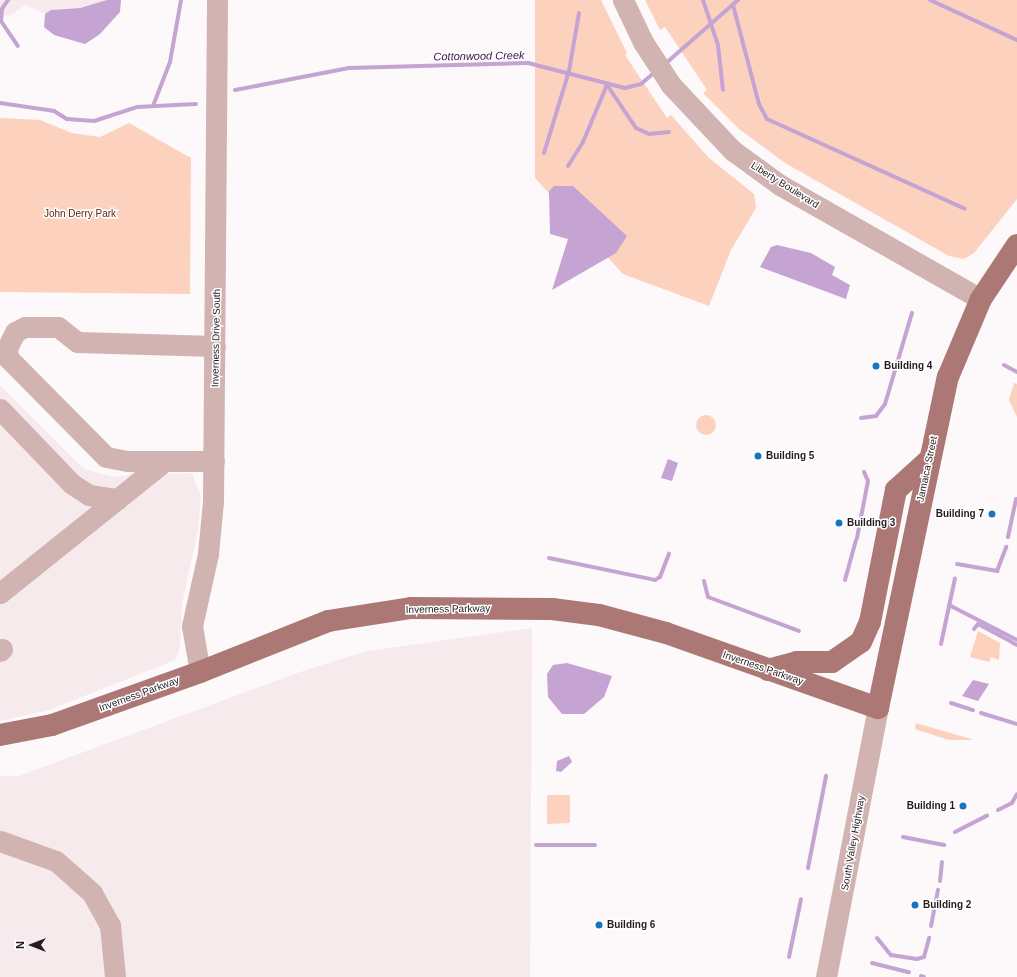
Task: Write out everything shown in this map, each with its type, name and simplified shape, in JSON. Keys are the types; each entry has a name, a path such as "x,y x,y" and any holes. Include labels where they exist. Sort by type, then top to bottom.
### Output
{"main road":[{"name":"Jamaica Street","path":"878,708 929,460 948,376 982,299 1017,245"},
{"path":"768,670 797,662 832,662 861,642 870,622 896,490 929,460"},
{"name":"Inverness Parkway","path":"0,735 52,725 200,672 328,621 411,608 585,612 651,628 878,708"}],"street":[{"name":"Inverness Drive South","path":"200,672 192,626 208,554 214,461 216,346 217,0"},
{"name":"Liberty Boulevard","path":"623,0 643,42 687,105 728,147 770,179 982,299"},
{"path":"214,461 117,461 98,452 8,358 9,340 25,327 58,327 77,342 216,346"},
{"path":"0,409 72,484 88,495 118,499"},
{"path":"0,593 165,461"},
{"name":"South Valley Highway","path":"826,977 878,708"},
{"path":"0,841 56,861 92,893 110,924 115,977"}],"shaded area":[{"path":"0,0 107,0 80,8 55,9 45,14 25,5 12,15 0,17"},
{"path":"107,0 121,0 120,12 100,34 85,44 54,35 44,27 45,14 51,10 80,8"},
{"path":"554,186 573,186 627,236 616,253 552,290 568,239 550,234 549,191"},
{"path":"777,245 811,253 835,267 832,275 850,285 846,299 760,267 771,247"},
{"path":"0,385 84,469 114,477 129,475 139,468 168,474 192,473 201,496 198,530 182,604 180,647 175,660 49,710 0,721"},
{"path":"668,459 678,463 672,481 661,478"},
{"path":"532,628 530,977 0,977 0,776 19,776 300,672 367,651"},
{"path":"567,663 612,676 604,697 584,714 562,714 548,697 547,674 553,665"},
{"path":"973,680 989,684 978,701 962,696"},
{"path":"569,756 572,762 561,772 556,771 557,761"}],"green space":[{"path":"535,0 601,0 627,53 625,55 667,118 671,115 709,158 754,194 756,208 731,250 709,306 623,274 535,178"},
{"path":"645,0 1017,0 1017,199 974,253 964,259 949,256 785,163 739,129 703,93 707,90 665,27 660,30"},
{"name":"John Derry Park","path":"0,118 40,120 72,133 100,137 129,123 191,158 190,294 0,292"},
{"path":"1014,383 1017,384 1017,417 1009,400"},
{"path":"706,415 713,418 716,425 713,432 706,435 699,432 696,425 699,418"},
{"path":"978,631 1000,643 999,660 991,657 989,662 970,657"},
{"path":"916,723 972,740 949,740 915,729"},
{"path":"547,795 570,795 570,823 547,824"}],"waterway":[{"path":"8,0 2,9 1,21 18,46"},
{"path":"153,106 170,62 181,0"},
{"path":"703,0 718,45 723,90"},
{"name":"Cottonwood Creek","path":"665,64 738,0"},
{"name":"Cottonwood Creek","path":"930,0 1017,40"},
{"path":"733,5 759,104 767,119 965,209"},
{"path":"544,153 569,71 579,13"},
{"name":"Cottonwood Creek","path":"235,90 349,68 528,63 625,88 641,84 655,72"},
{"path":"607,85 636,128 649,134 669,132"},
{"path":"568,166 583,142 607,85"},
{"name":"Cottonwood Creek","path":"0,103 54,111 67,119 94,121 137,107 196,104"},
{"path":"861,418 876,416 885,404 912,313"},
{"path":"1004,365 1017,372"},
{"path":"857,538 868,481 864,472"},
{"path":"1008,537 1016,499"},
{"path":"845,580 856,540"},
{"path":"957,564 997,571 1006,547"},
{"path":"549,558 655,580 660,577 669,554"},
{"path":"941,644 955,578"},
{"path":"704,581 708,597 799,631"},
{"path":"949,605 1017,640"},
{"path":"974,629 978,624 1012,642"},
{"path":"1013,643 1017,645"},
{"path":"951,703 973,710"},
{"path":"981,713 1017,724"},
{"path":"808,868 826,776"},
{"path":"998,810 1012,803 1017,794"},
{"path":"955,832 987,816"},
{"path":"903,837 944,845"},
{"path":"536,845 595,845"},
{"path":"940,881 942,862"},
{"path":"931,926 938,890"},
{"path":"789,957 801,899"},
{"path":"877,938 891,955 917,959 924,957 929,938"},
{"path":"872,963 909,972"}],"place":[{"name":"Building 4","path":"876,366"},
{"name":"Building 5","path":"758,456"},
{"name":"Building 7","path":"992,514"},
{"name":"Building 3","path":"839,523"},
{"name":"Building 1","path":"963,806"},
{"name":"Building 2","path":"915,905"},
{"name":"Building 6","path":"599,925"}]}
